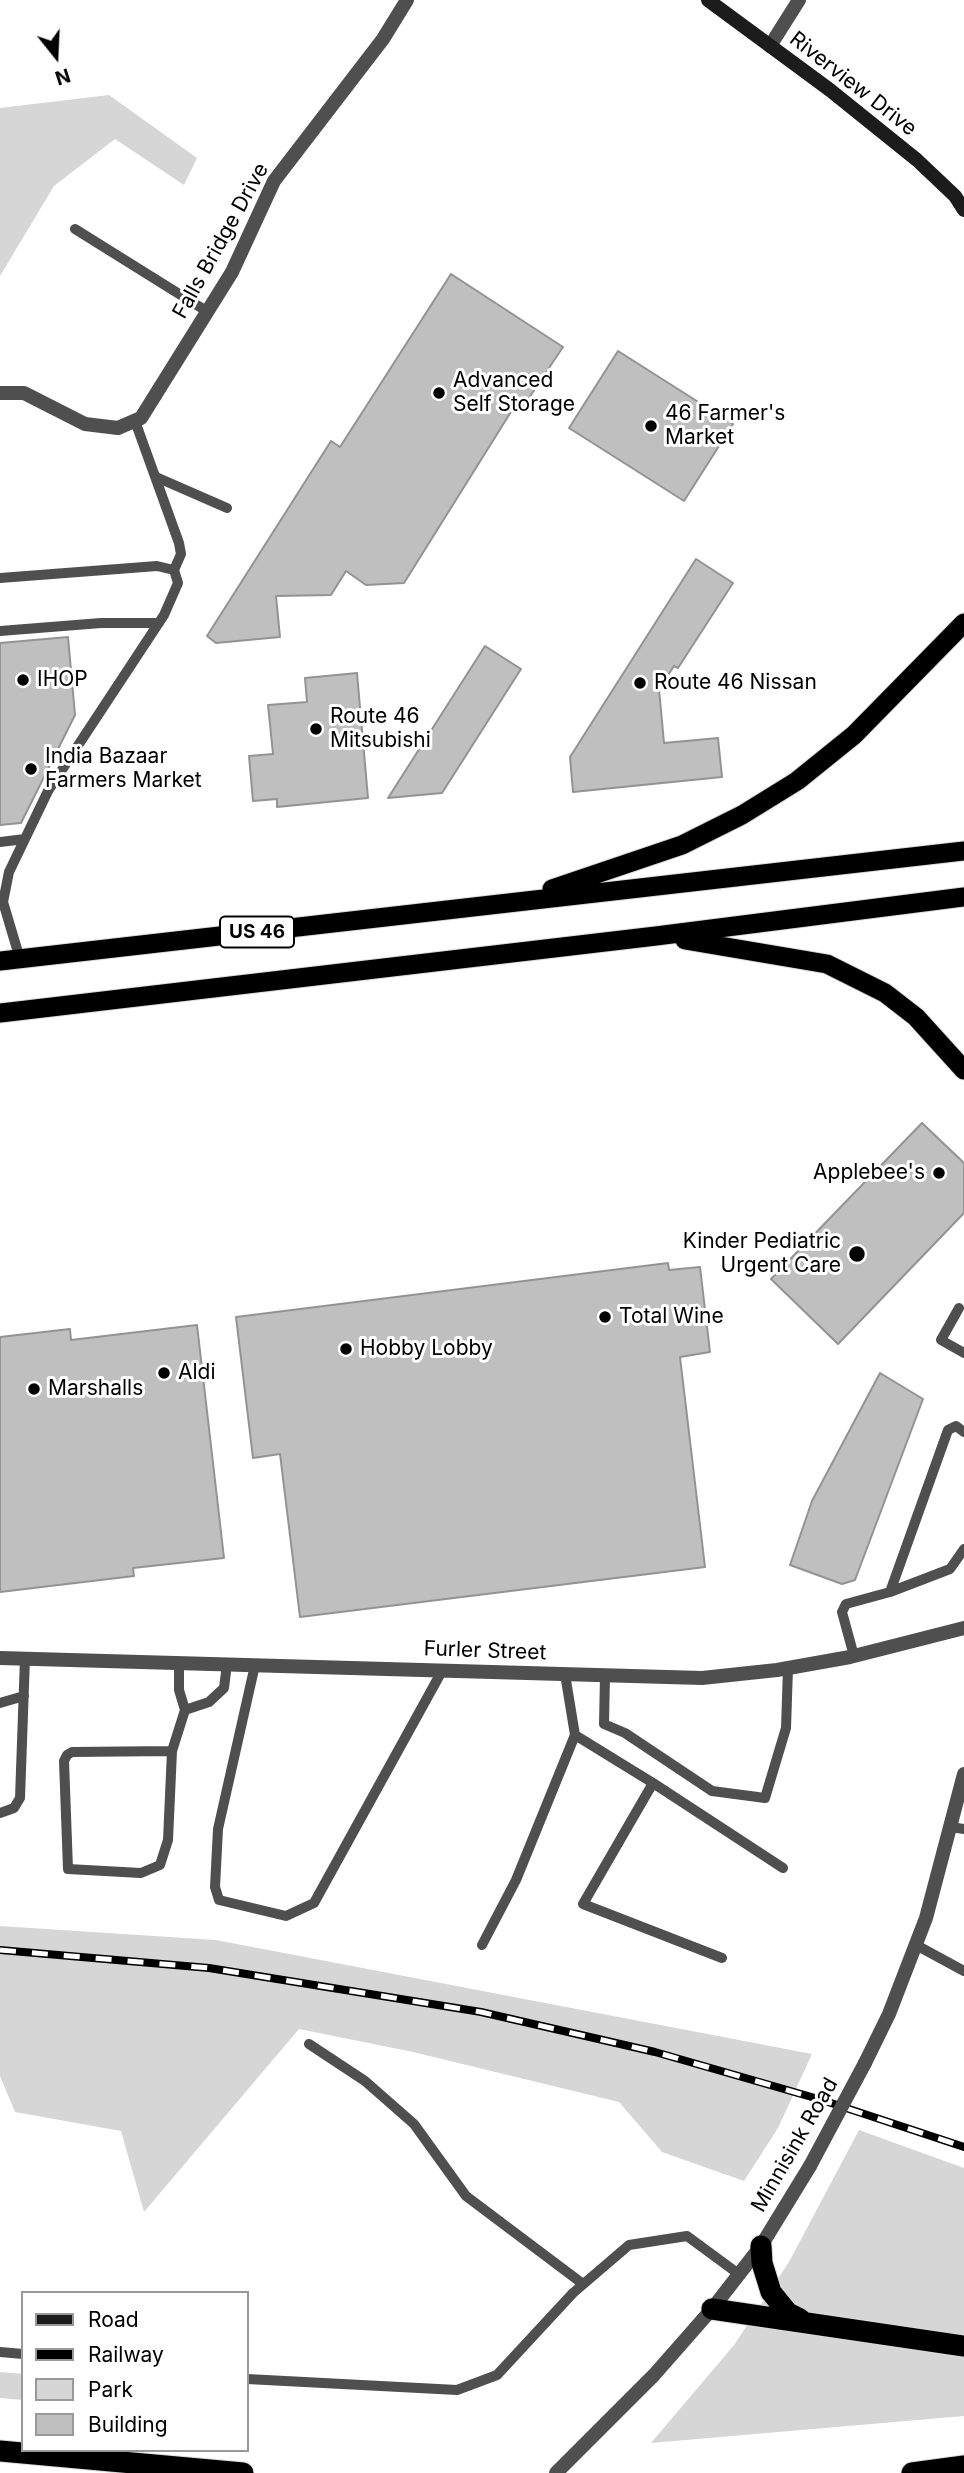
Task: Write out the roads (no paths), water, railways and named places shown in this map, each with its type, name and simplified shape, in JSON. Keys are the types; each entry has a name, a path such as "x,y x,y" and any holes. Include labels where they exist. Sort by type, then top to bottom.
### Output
{"highway":[{"path":"514,902 682,845 742,815 797,781 854,735 964,623"},
{"name":"US 46","path":"0,961 964,851"},
{"path":"0,1013 964,897"},
{"path":"656,936 770,952 827,964 885,993 916,1017 964,1070"},
{"path":"761,2246 765,2278 778,2304 802,2320 823,2325"},
{"path":"712,2309 964,2346"},
{"path":"0,2451 243,2473"},
{"path":"912,2473 964,2466"}],"main road":[{"name":"Riverview Drive","path":"708,0 917,160 955,196 964,210"}],"street":[{"name":"Falls Bridge Drive","path":"135,421 141,418 232,272 274,181 383,39 407,0"},
{"path":"770,46 799,0"},
{"path":"0,393 24,393 85,424 118,428 135,421"},
{"name":"Furler Street","path":"0,1658 702,1678 788,1668 854,1656 964,1628"},
{"name":"Minnisink Road","path":"556,2473 712,2309 761,2246 810,2166 865,2063 916,1945 957,1828 964,1774"}],"lane":[{"path":"75,229 208,312"},
{"path":"20,959 3,902 9,872 48,792 159,623 178,583 174,570 181,554 179,543 135,421"},
{"path":"156,477 227,508"},
{"path":"0,578 157,566 174,570"},
{"path":"0,631 101,623 159,623"},
{"path":"0,842 25,839"},
{"path":"962,1306 941,1340 964,1353"},
{"path":"890,1592 948,1430 956,1426 964,1432"},
{"path":"854,1656 842,1612 846,1604 890,1592 950,1569 964,1549"},
{"path":"0,1813 14,1808 20,1798 25,1658"},
{"path":"172,1751 72,1752 67,1755 64,1761 68,1869 141,1873 160,1865 168,1840 172,1751 185,1710 178,1690 179,1663"},
{"path":"185,1710 209,1702 224,1688 227,1664"},
{"path":"255,1665 218,1829 215,1887 219,1900 286,1916 314,1903 442,1671"},
{"path":"605,1676 604,1724 625,1733 712,1791 765,1798 786,1728 788,1668"},
{"path":"482,1945 516,1880 575,1735 565,1674"},
{"path":"0,1703 24,1696"},
{"path":"575,1735 783,1868"},
{"path":"653,1783 583,1904 722,1958"},
{"path":"916,1945 964,1971"},
{"path":"309,2045 365,2081 414,2124 466,2196 583,2284"},
{"path":"248,2379 457,2390 497,2375 583,2284 629,2245 687,2236 740,2275"},
{"path":"0,2352 21,2354"}],"railway":[{"path":"0,1950 209,1968 481,2012 655,2052 822,2100 964,2147"}],"place":[{"name":"Advanced Self Storage","path":"439,393"},
{"name":"46 Farmer's Market","path":"651,426"},
{"name":"IHOP","path":"23,680"},
{"name":"Route 46 Nissan","path":"640,683"},
{"name":"Route 46 Mitsubishi","path":"316,729"},
{"name":"India Bazaar Farmers Market","path":"31,769"},
{"name":"Applebee's","path":"939,1173"},
{"name":"Kinder Pediatric Urgent Care","path":"857,1254"},
{"name":"Total Wine","path":"605,1317"},
{"name":"Hobby Lobby","path":"346,1349"},
{"name":"Aldi","path":"164,1373"},
{"name":"Marshalls","path":"34,1389"}]}
